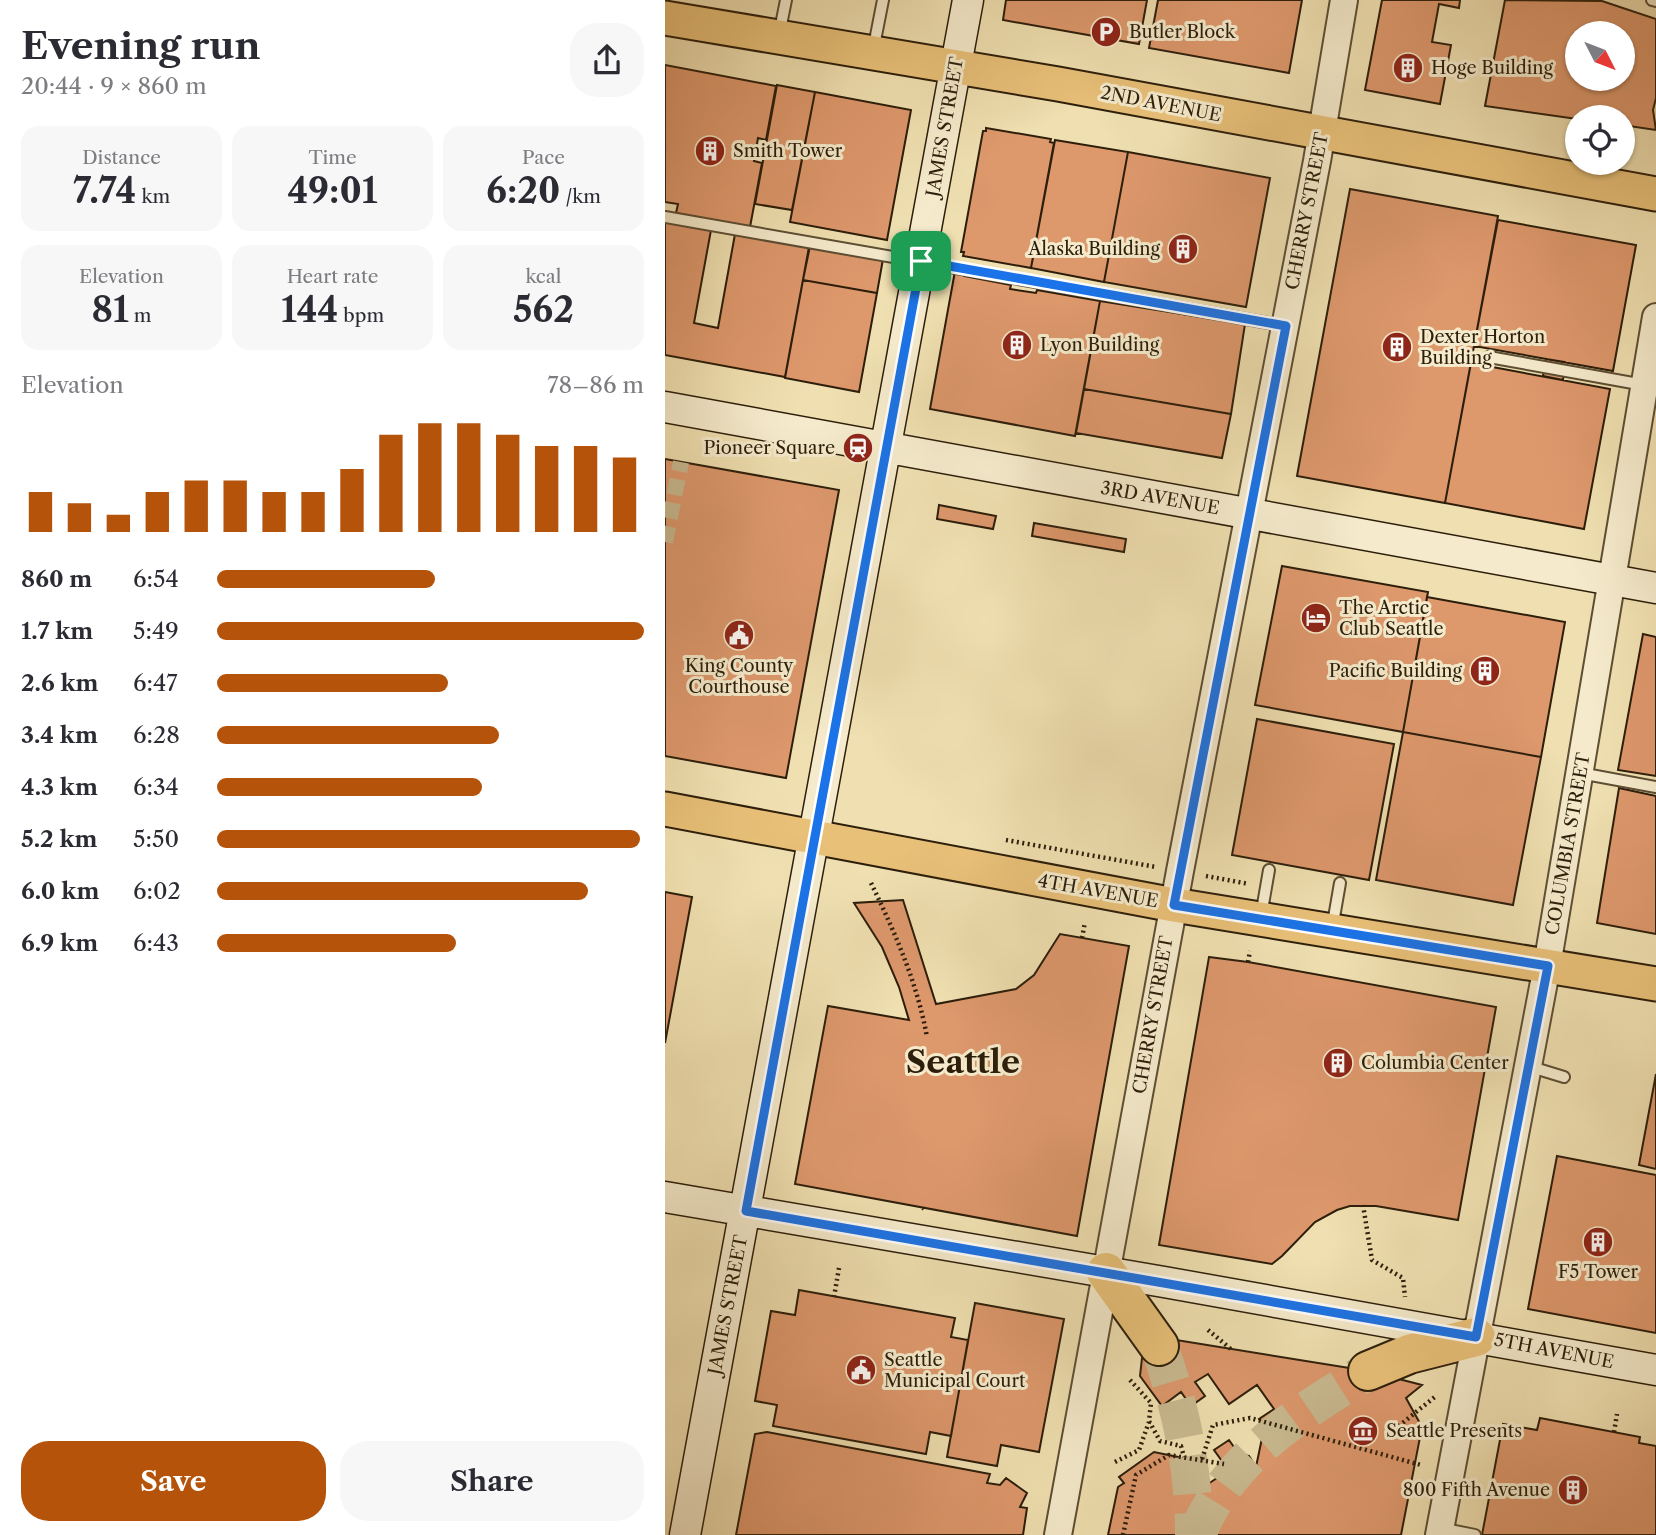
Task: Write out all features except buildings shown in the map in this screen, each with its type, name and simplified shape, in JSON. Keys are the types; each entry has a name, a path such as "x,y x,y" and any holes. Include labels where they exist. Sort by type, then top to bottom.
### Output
{"highway":[{"path":"1106,1272 1159,1346"},
{"path":"1368,1371 1409,1354 1476,1337"}],"main road":[{"path":"665,6 671,0"},
{"name":"JAMES STREET","path":"685,1535 968,0"},
{"name":"2ND AVENUE","path":"665,18 1058,84 1656,194"},
{"name":"3RD AVENUE","path":"665,407 1656,588"},
{"name":"4TH AVENUE","path":"665,809 1174,905 1656,984"},
{"name":"5TH AVENUE","path":"665,1197 1656,1370"}],"street":[{"name":"CHERRY STREET","path":"1058,1535 1174,905 1322,134 1344,0"},
{"name":"COLUMBIA STREET","path":"1439,1531 1548,966 1612,580 1650,387 1656,317"}],"lane":[{"path":"779,37 786,0"},
{"path":"873,54 883,0"},
{"path":"665,217 1286,326"},
{"path":"1489,357 1650,387"},
{"path":"1580,773 1656,787"},
{"path":"1260,919 1269,870"},
{"path":"1331,931 1340,883"},
{"path":"1528,1066 1564,1077"},
{"path":"1439,1531 1475,1535"}],"path":[{"path":"871,883 898,938 927,1037"},
{"path":"1082,938 1084,922"},
{"path":"1248,962 1250,951"},
{"path":"1363,1205 1372,1260 1403,1278 1405,1297"},
{"path":"834,1297 839,1268"},
{"path":"1208,1330 1232,1350"},
{"path":"1115,1462 1139,1450 1149,1421 1151,1403 1129,1380"},
{"path":"1390,1433 1436,1396"},
{"path":"1614,1432 1617,1414"},
{"path":"1202,1459 1213,1425 1250,1418 1421,1465"},
{"path":"1149,1421 1160,1441 1181,1446 1184,1457"},
{"path":"1123,1535 1136,1475 1169,1455 1224,1464"}],"tunnel":[{"path":"665,542 681,462"},
{"path":"1159,1346 1185,1439 1192,1486 1194,1535"},
{"path":"1197,1535 1210,1507 1227,1482 1247,1460 1292,1421 1368,1371"}],"place":[{"name":"Butler Block","path":"1106,32"},
{"name":"Hoge Building","path":"1408,68"},
{"name":"Smith Tower","path":"710,151"},
{"name":"Alaska Building","path":"1183,249"},
{"name":"Lyon Building","path":"1017,345"},
{"name":"Dexter Horton Building","path":"1397,347"},
{"name":"Pioneer Square","path":"858,448"},
{"name":"The Arctic Club Seattle","path":"1316,618"},
{"name":"King County Courthouse","path":"739,635"},
{"name":"Pacific Building","path":"1485,671"},
{"name":"Columbia Center","path":"1338,1063"},
{"name":"F5 Tower","path":"1598,1242"},
{"name":"Seattle Municipal Court","path":"861,1370"},
{"name":"Seattle Presents","path":"1363,1431"},
{"name":"800 Fifth Avenue","path":"1573,1490"}],"district":[{"name":"Seattle","path":"963,1061"}],"route":[{"path":"921,261 1286,326 1174,905 1548,966 1476,1337 746,1211 921,261"}]}
